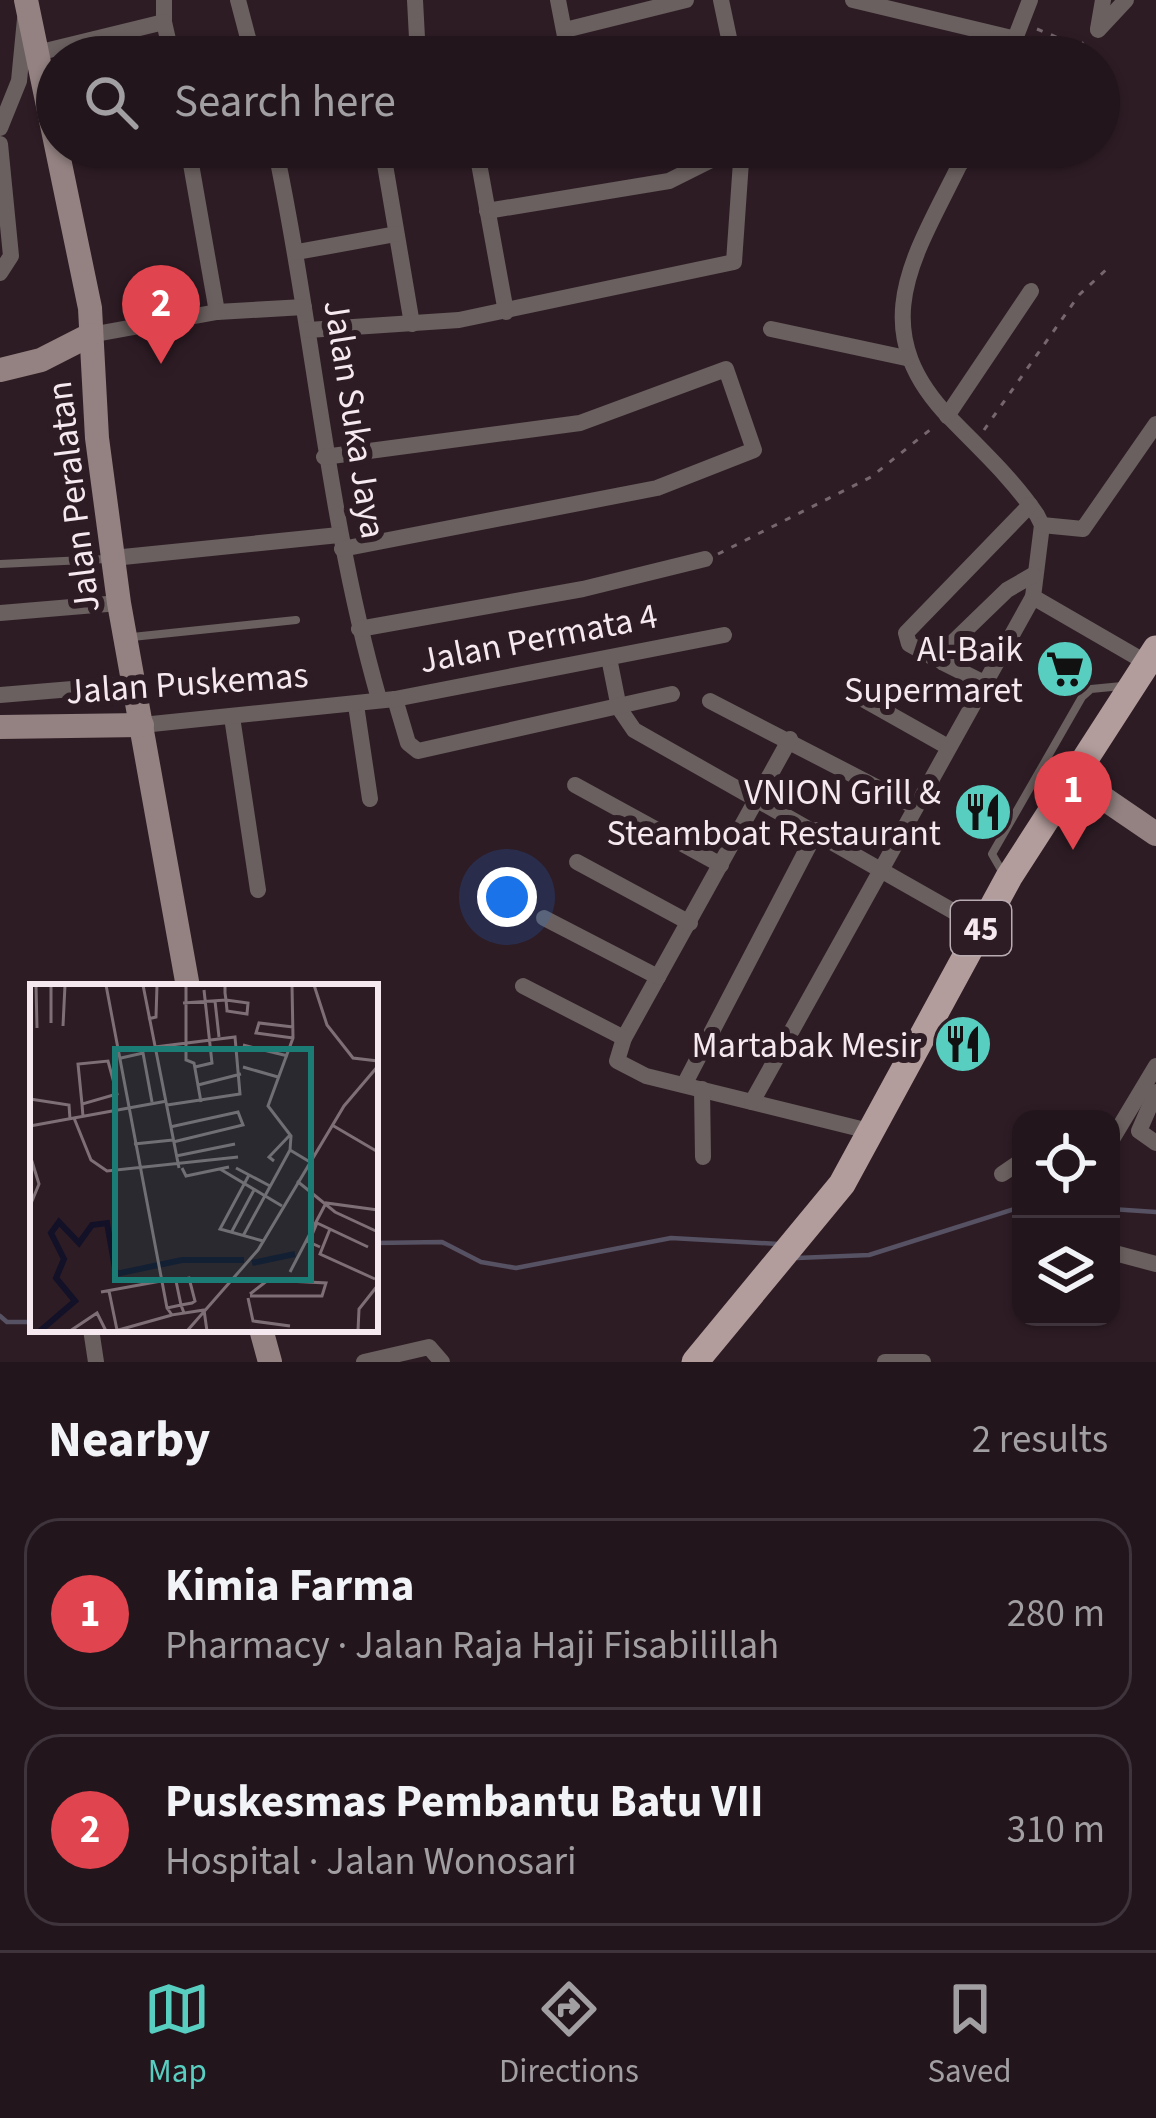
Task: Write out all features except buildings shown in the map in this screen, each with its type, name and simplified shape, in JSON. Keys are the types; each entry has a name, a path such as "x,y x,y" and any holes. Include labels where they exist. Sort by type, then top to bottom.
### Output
{"main road":[{"name":"45","path":"696,1362 820,1214 873,1132 1009,877 1151,656"}],"street":[{"path":"164,0 167,36"},
{"path":"238,0 247,36"},
{"path":"415,0 417,36"},
{"path":"558,0 566,36"},
{"path":"565,30 686,0"},
{"path":"721,0 729,36"},
{"path":"854,0 1020,31"},
{"path":"1018,36 1030,0"},
{"path":"1098,30 1102,0"},
{"path":"1098,30 1126,0"},
{"path":"0,128 19,81 26,1"},
{"name":"Jalan Peralatan","path":"26,1 36,48"},
{"path":"107,36 164,22"},
{"path":"0,143 10,256 0,273"},
{"name":"Jalan Peralatan","path":"61,168 90,308 119,603 187,984"},
{"path":"192,168 217,312"},
{"name":"Jalan Suka Jaya","path":"279,168 297,252 340,542 359,629 387,699"},
{"path":"385,168 412,324"},
{"path":"480,168 506,312"},
{"path":"488,211 669,181 696,168"},
{"path":"308,330 506,312 734,262 739,168"},
{"path":"752,1102 1033,597 1042,525 980,447 947,416 906,358 900,330 907,286 959,168"},
{"path":"297,252 396,234"},
{"path":"947,416 1031,291"},
{"path":"0,370 41,360 90,335 217,312 304,307"},
{"path":"771,329 906,358"},
{"path":"113,558 340,542 657,488 754,450 726,369 580,423 324,457"},
{"path":"1042,525 1083,529 1156,424"},
{"path":"984,683 941,656 909,644 906,633 1030,505"},
{"path":"359,629 584,589 705,559"},
{"path":"941,656 1007,590 1033,575"},
{"path":"1033,597 1151,656"},
{"path":"0,613 119,603"},
{"name":"Jalan Permata 4","path":"671,694 418,751 408,743 387,699 724,635"},
{"path":"609,658 620,708 634,730 981,927"},
{"path":"0,694 132,684"},
{"path":"861,698 948,746"},
{"name":"Jalan Puskemas","path":"0,727 142,725 387,699"},
{"path":"710,701 915,807"},
{"path":"356,705 370,799"},
{"path":"232,717 258,890"},
{"path":"790,739 616,1055 619,1065 873,1132"},
{"path":"1072,776 1156,834"},
{"path":"575,785 721,865"},
{"path":"703,1157 693,1087 817,830"},
{"path":"577,862 690,923"},
{"path":"544,918 658,977"},
{"path":"523,986 624,1038"},
{"path":"1120,1126 1156,1066"},
{"path":"1156,1092 1139,1130 1156,1143"},
{"path":"1002,1174 1012,1167"},
{"path":"1120,1254 1156,1264"},
{"path":"91,1332 96,1362"},
{"path":"262,1332 270,1362"},
{"path":"364,1362 428,1347 442,1362"},
{"path":"885,1362 923,1362"}],"lane":[{"path":"0,564 113,558"},
{"path":"125,637 296,620"},
{"path":"1009,877 995,868 992,854 1082,697 1105,685 1129,689"}],"path":[{"path":"1090,36 1098,30"},
{"path":"1020,31 1039,36"},
{"path":"980,447 1078,296 1109,267"},
{"path":"705,559 783,526 871,477 947,416"}],"waterway":[{"path":"797,1258 869,1255 1012,1210"},
{"path":"1120,1210 1156,1212"},
{"path":"378,1243 442,1242 481,1262 516,1268 671,1238 779,1244"},
{"path":"0,1316 7,1322 30,1322"}],"place":[{"name":"Puskesmas Pembantu Batu VII","path":"161,364"},
{"name":"Al-Baik Supermaret","path":"1065,669"},
{"name":"VNION Grill & Steamboat Restaurant","path":"983,812"},
{"name":"Kimia Farma","path":"1073,850"},
{"name":"Martabak Mesir","path":"963,1044"}]}
